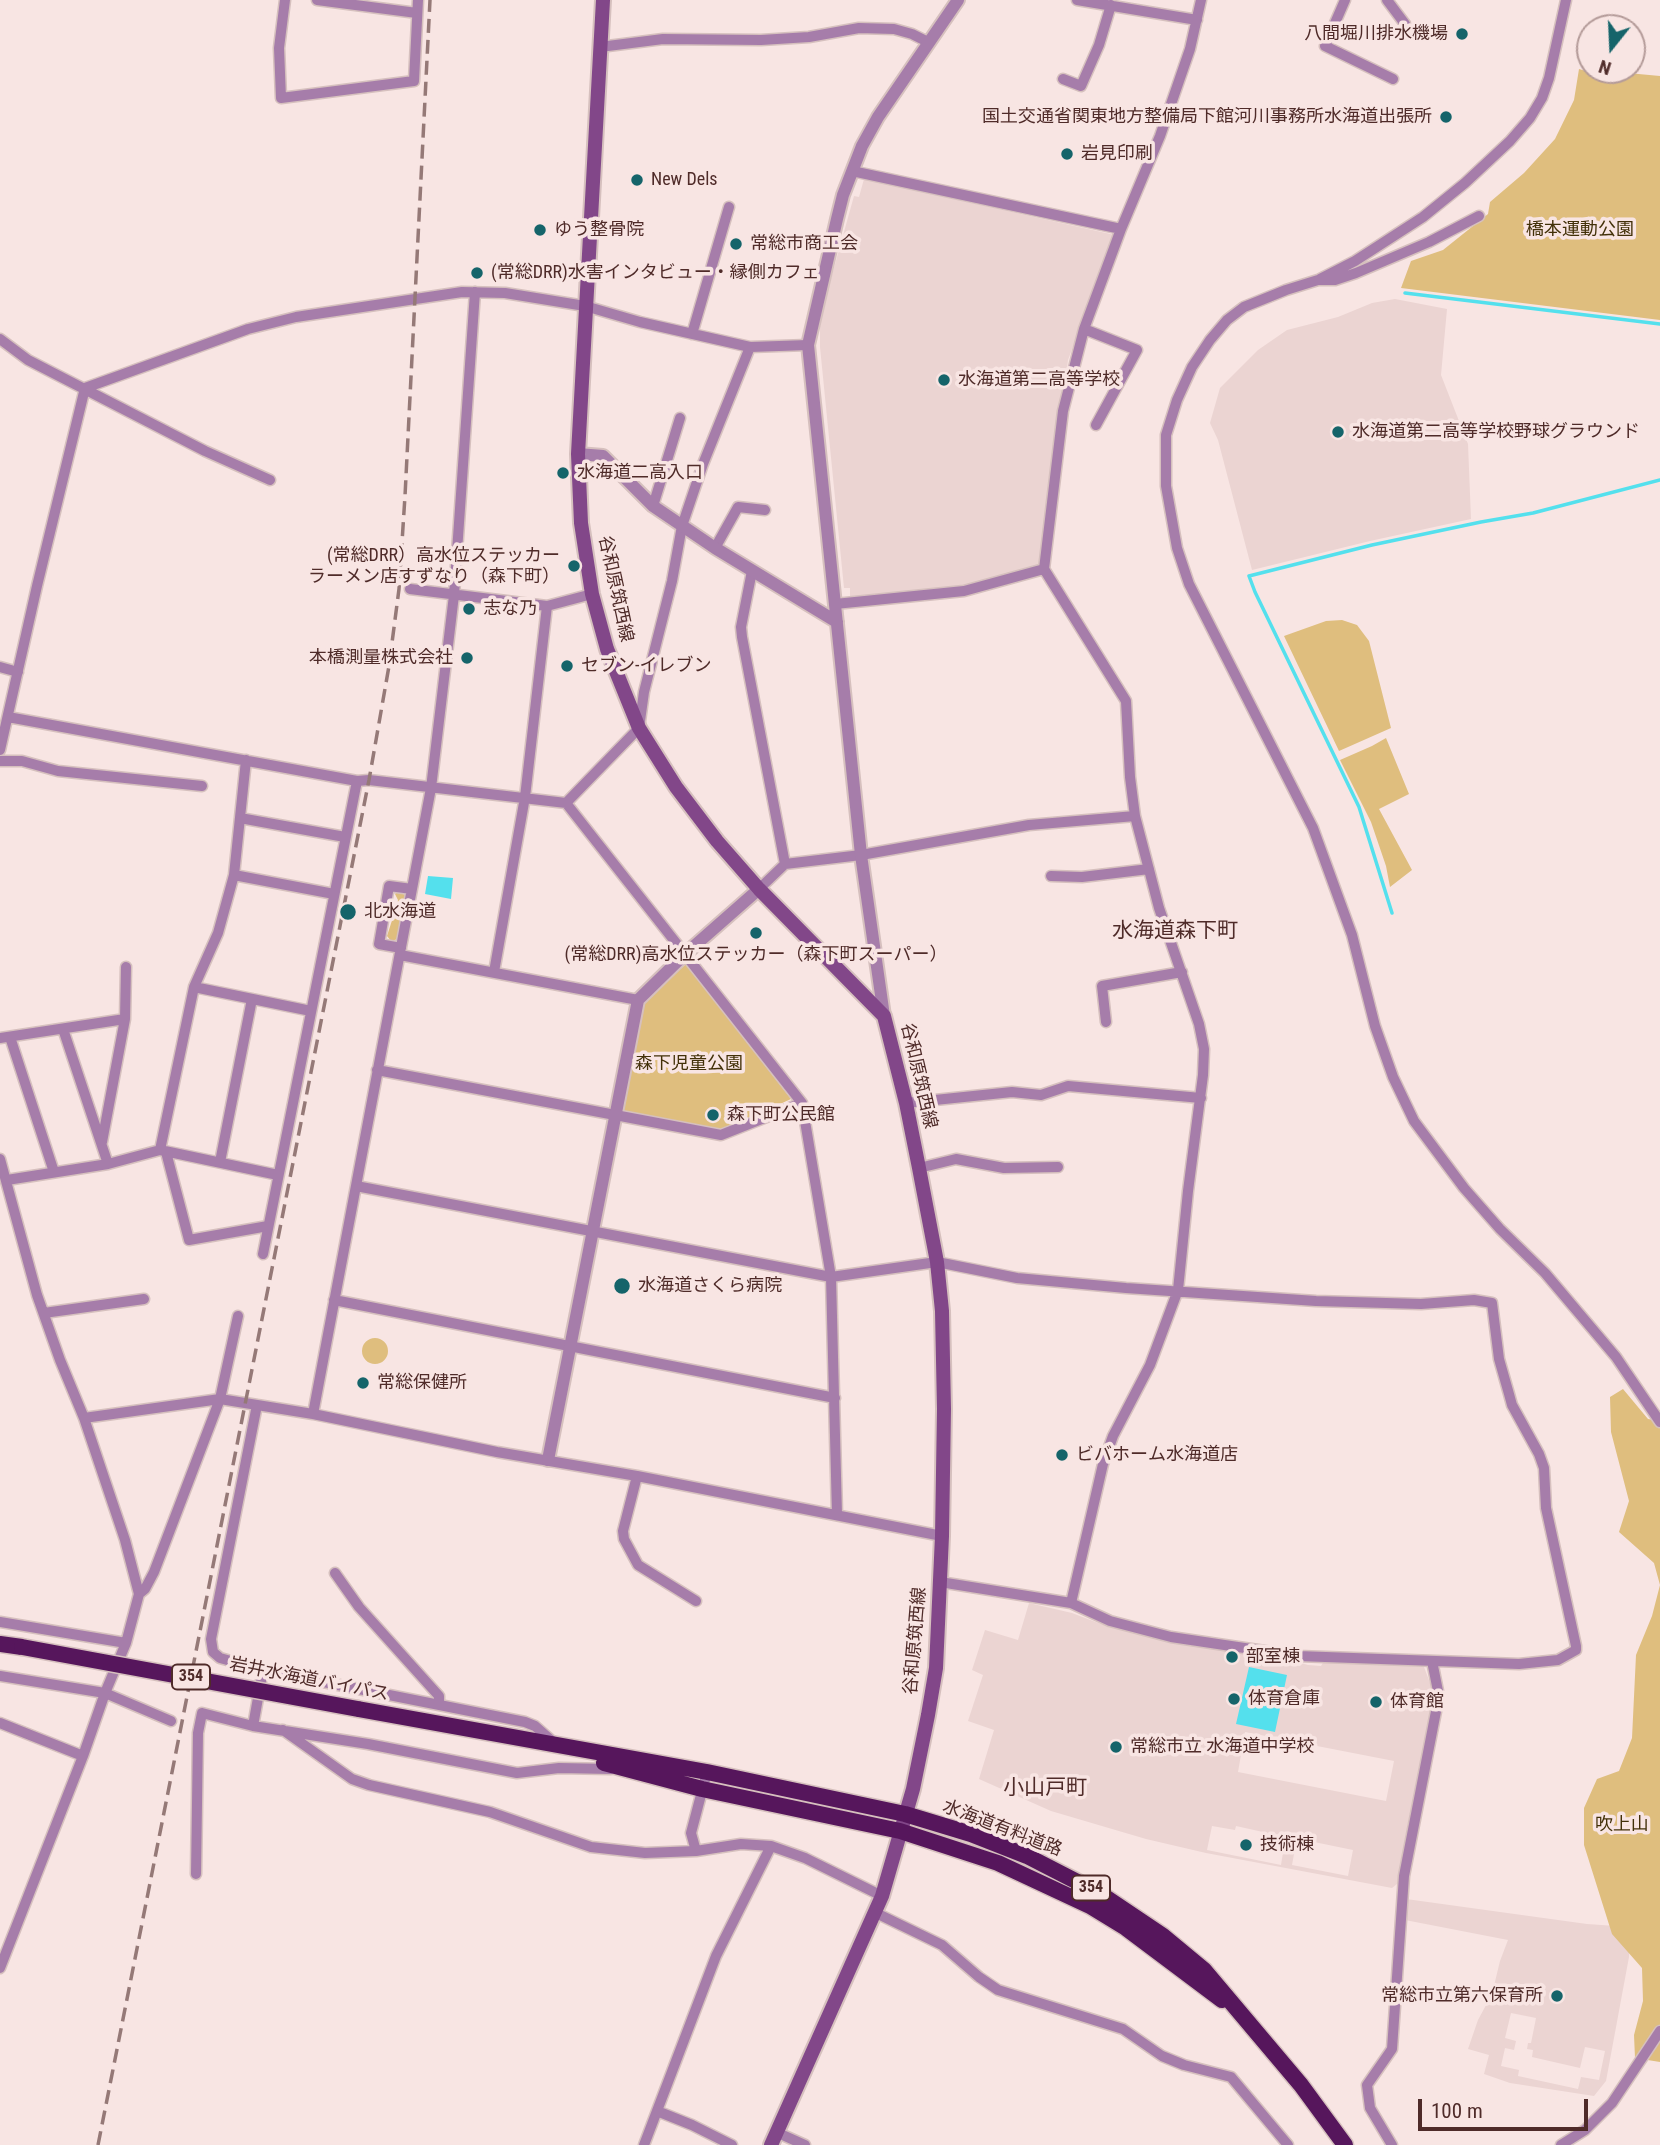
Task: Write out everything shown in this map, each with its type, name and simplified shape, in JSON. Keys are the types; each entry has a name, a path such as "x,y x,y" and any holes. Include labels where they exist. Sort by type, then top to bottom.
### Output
{"highway":[{"name":"岩井水海道バイパス","path":"0,1644 707,1772 905,1814"},
{"name":"岩井水海道バイパス","path":"528,1741 702,1789 900,1831"},
{"name":"水海道有料道路","path":"905,1814 971,1834 1027,1856 1099,1893 1163,1936 1204,1970 1301,2085 1345,2145"},
{"name":"水海道有料道路","path":"900,1831 998,1863 1090,1906 1156,1950 1243,2016"}],"main road":[{"name":"谷和原筑西線","path":"603,0 578,454 581,523 592,594 607,649 639,728 656,758 696,815 759,888 884,1016 919,1168 937,1262 942,1311 942,1536 936,1668 913,1789 876,1913 774,2138"}],"street":[{"path":"285,0 279,48 281,98 414,81 418,0"},
{"path":"317,0 417,13"},
{"path":"884,1016 861,855 808,345 834,231 852,171 878,117 958,0"},
{"path":"1077,0 1197,20"},
{"path":"1071,1603 1103,1464 1113,1436 1150,1366 1178,1290 1201,1098 1204,1049 1199,1024 1159,908 1135,816 1126,701 1044,569 1063,411 1084,329 1191,49 1201,0"},
{"path":"1345,0 1325,46 1393,79"},
{"path":"1387,0 1405,24"},
{"path":"1566,0 1542,98 1530,118 1510,141 1423,217 1355,261 1318,280 1244,307 1227,320 1210,340 1192,367 1177,400 1166,435 1166,486 1177,548 1189,584 1313,828 1352,935 1375,1026 1393,1077 1414,1121 1464,1188 1500,1229 1545,1273 1616,1357 1660,1422"},
{"path":"1063,79 1081,86 1100,45 1111,5"},
{"path":"600,47 663,39 761,40 809,37 859,28 894,29 928,42"},
{"path":"852,171 1121,229"},
{"path":"692,334 729,208"},
{"path":"1318,280 1335,280 1356,273 1429,242 1479,215"},
{"path":"85,388 248,329 296,317 462,292 505,293 585,306 750,347 808,345"},
{"path":"313,1414 431,788 454,595 475,292"},
{"path":"1084,329 1137,350 1096,425"},
{"path":"0,339 28,360 205,451 270,480"},
{"path":"566,803 639,728 644,692 672,581 682,526 703,464 750,347"},
{"path":"0,750 85,388"},
{"path":"653,506 680,418"},
{"path":"578,454 603,456 653,506 715,548 837,622"},
{"path":"715,548 738,507 765,510"},
{"path":"835,604 964,591 1044,569"},
{"path":"752,571 741,627 742,637 785,864"},
{"path":"410,589 547,606 592,594"},
{"path":"494,972 526,797 547,606"},
{"path":"0,667 18,672"},
{"path":"8,717 357,781 369,780 566,803 802,1103 831,1277 836,1515"},
{"path":"246,760 234,875 218,933 194,987 163,1151 189,1240 268,1226"},
{"path":"0,761 22,761 58,771 202,786"},
{"path":"263,1254 357,781"},
{"path":"548,1460 638,1000 785,864 861,855 1030,825 1135,816"},
{"path":"240,818 345,837"},
{"path":"1051,876 1082,877 1149,869"},
{"path":"234,875 334,894"},
{"path":"412,889 389,886 379,944 400,952 638,1000"},
{"path":"102,1142 125,1019 126,967"},
{"path":"1106,1022 1102,986 1182,972"},
{"path":"194,987 311,1011"},
{"path":"220,1162 252,999"},
{"path":"54,1172 5,1037 125,1019"},
{"path":"63,1029 108,1164"},
{"path":"377,1070 721,1135 802,1103"},
{"path":"906,1103 1012,1092 1041,1095 1068,1086 1201,1098"},
{"path":"7,1180 108,1164 163,1151 278,1175"},
{"path":"0,1159 37,1295 125,1540 139,1594 126,1643 0,1968"},
{"path":"919,1168 956,1159 1004,1168 1058,1167"},
{"path":"356,1186 831,1277 937,1262 1051,1282 1306,1300 1421,1304 1474,1300 1492,1303 1499,1359 1512,1405 1544,1468 1546,1508 1576,1650 1558,1660 1492,1664 1298,1656 1171,1637 1119,1624 1071,1603 940,1582"},
{"path":"44,1313 144,1299"},
{"path":"334,1300 835,1398"},
{"path":"139,1594 145,1589 154,1572 220,1399 238,1316"},
{"path":"83,1418 220,1399 313,1414 497,1452 637,1476 942,1536"},
{"path":"257,1405 211,1639 214,1651 220,1658 263,1670 525,1722 535,1726 557,1746"},
{"path":"637,1476 623,1531 624,1539 638,1565 696,1601"},
{"path":"335,1573 359,1607 439,1696 439,1704"},
{"path":"0,1622 126,1643"},
{"path":"1392,2145 1370,2108 1367,2085 1392,2049 1404,1876 1439,1696 1432,1661"},
{"path":"253,1726 263,1670"},
{"path":"0,1676 105,1693 171,1721"},
{"path":"196,1874 198,1733 202,1713 253,1726 517,1773 559,1768 603,1768 637,1772"},
{"path":"0,1723 83,1756"},
{"path":"283,1730 352,1779 490,1812 591,1847 645,1853 696,1851 741,1844 771,1846 805,1858 882,1896"},
{"path":"696,1851 691,1833 707,1772"},
{"path":"644,2145 716,1955 771,1846"},
{"path":"876,1913 942,1945 998,1990 1123,2029 1161,2056 1231,2077 1288,2145"},
{"path":"1561,2145 1586,2130 1612,2103 1660,2031"},
{"path":"657,2111 732,2145"},
{"path":"774,2138 804,2145"}],"shaded area":[{"name":"水海道第二高等学校","path":"864,179 1115,235 1068,360 1041,566 959,588 850,599 850,588 844,588 820,347 820,323 854,196 859,197"},
{"name":"水海道第二高等学校野球グラウンド","path":"1395,299 1447,309 1441,375 1468,444 1471,519 1252,570 1218,440 1210,423 1220,388 1258,350 1287,330 1338,317 1372,303"},
{"name":"常総市立 水海道中学校","path":"1029,1603 1072,1613 1109,1627 1172,1642 1308,1665 1321,1666 1324,1661 1424,1667 1435,1696 1397,1884 1392,1888 1146,1839 1051,1811 979,1779 994,1730 968,1721 983,1675 972,1670 985,1630 1018,1640","holes":["1245,1732 1394,1761 1386,1801 1238,1772","1212,1826 1235,1830 1236,1826 1285,1840 1281,1865 1207,1850","1298,1832 1315,1835 1314,1842 1353,1850 1348,1876 1292,1865"]},
{"name":"常総市立第六保育所","path":"1406,1899 1587,1924 1630,1927 1629,1957 1606,2081 1594,2096 1510,2083 1484,2074 1489,2055 1468,2049 1478,2020 1492,1994 1508,1940 1405,1920","holes":["1511,2013 1536,2018 1531,2043 1528,2043 1527,2049 1533,2050 1532,2057 1580,2068 1585,2047 1605,2051 1599,2080 1581,2077 1578,2089 1518,2076 1519,2070 1501,2066 1505,2048 1514,2050 1516,2041 1505,2038"]}],"green space":[{"name":"橋本運動公園","path":"1646,75 1660,76 1660,320 1401,288 1411,261 1443,250 1488,214 1490,202 1524,173 1555,139 1574,100 1577,84 1646,84"},
{"path":"1342,620 1357,625 1369,641 1391,728 1339,751 1284,636 1326,621"},
{"path":"1386,738 1409,794 1379,809 1412,870 1390,887 1371,822 1340,760"},
{"path":"397,892 406,895 398,939 391,941 387,936 398,900 395,894"},
{"name":"森下児童公園","path":"686,964 791,1099 723,1130 621,1111 642,1003"},
{"path":"375,1338 384,1342 388,1351 384,1360 375,1364 366,1360 362,1351 366,1342"},
{"path":"1623,1389 1648,1419 1660,1421 1660,1585 1654,1563 1619,1532 1629,1501 1611,1432 1610,1397"},
{"name":"吹上山","path":"1660,1585 1660,2062 1635,2058 1634,2035 1643,2001 1642,1968 1612,1934 1584,1845 1584,1808 1597,1779 1619,1771 1632,1738 1636,1655 1652,1616"}],"water":[{"path":"428,876 453,878 451,899 425,894"},
{"path":"1249,1667 1287,1675 1275,1732 1236,1724"}],"waterway":[{"path":"1405,293 1660,324"},
{"path":"1392,913 1359,807 1249,576 1372,545 1533,513 1660,480"}],"railway":[{"path":"98,2145 369,780 389,666 399,589 405,496 430,0"}],"place":[{"name":"八間堀川排水機場","path":"1462,34"},
{"name":"国土交通省関東地方整備局下館河川事務所水海道出張所","path":"1446,117"},
{"name":"岩見印刷","path":"1067,154"},
{"name":"New Dels","path":"637,180"},
{"name":"ゆう整骨院","path":"540,230"},
{"name":"常総市商工会","path":"736,244"},
{"name":"(常総DRR)水害インタビュー・縁側カフェ","path":"477,273"},
{"name":"水海道第二高等学校","path":"944,380"},
{"name":"水海道第二高等学校野球グラウンド","path":"1338,432"},
{"name":"水海道二高入口","path":"563,473"},
{"name":"(常総DRR）高水位ステッカー ラーメン店すずなり（森下町）","path":"574,566"},
{"name":"志な乃","path":"469,609"},
{"name":"本橋測量株式会社","path":"467,658"},
{"name":"セブン-イレブン","path":"567,666"},
{"name":"北水海道","path":"348,912"},
{"name":"(常総DRR)高水位ステッカー（森下町スーパー）","path":"756,933"},
{"name":"森下町公民館","path":"713,1115"},
{"name":"水海道さくら病院","path":"622,1286"},
{"name":"常総保健所","path":"363,1383"},
{"name":"ビバホーム水海道店","path":"1062,1455"},
{"name":"部室棟","path":"1232,1657"},
{"name":"体育倉庫","path":"1234,1699"},
{"name":"体育館","path":"1376,1702"},
{"name":"常総市立 水海道中学校","path":"1116,1747"},
{"name":"技術棟","path":"1246,1845"},
{"name":"常総市立第六保育所","path":"1557,1996"}],"district":[{"name":"水海道森下町","path":"1175,932"},
{"name":"小山戸町","path":"1045,1789"}]}
